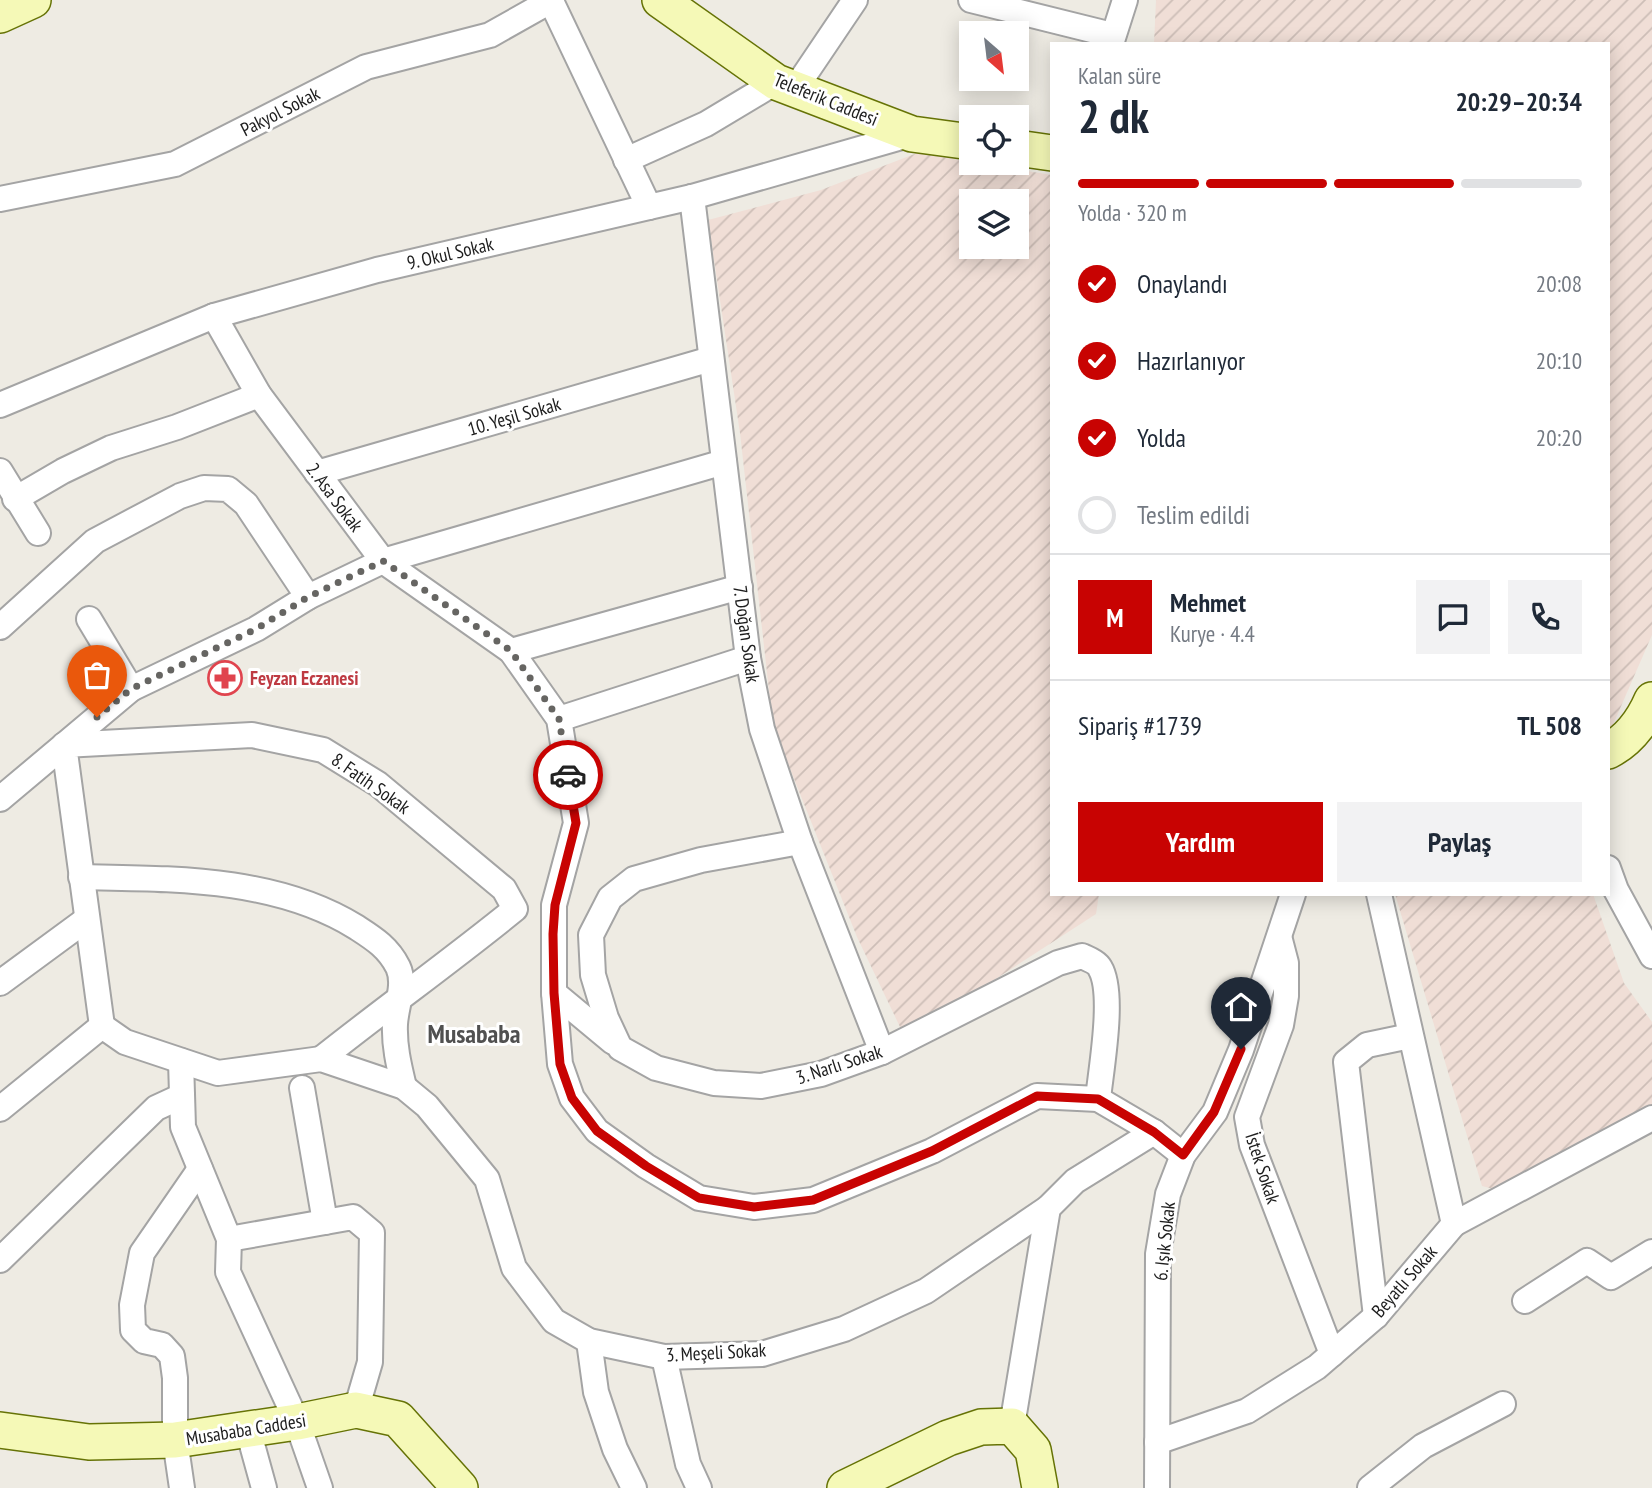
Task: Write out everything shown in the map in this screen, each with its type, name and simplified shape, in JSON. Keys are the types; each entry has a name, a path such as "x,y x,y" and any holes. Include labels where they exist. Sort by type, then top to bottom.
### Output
{"main road":[{"path":"0,15 33,0"},
{"name":"Teleferik Caddesi","path":"660,0 785,85 912,134 959,140"},
{"path":"1029,150 1050,153"},
{"path":"1610,750 1621,744 1645,717 1652,700"},
{"name":"Musababa Caddesi","path":"0,1430 89,1442 175,1440 297,1422 356,1410 398,1419 460,1488"},
{"path":"845,1488 948,1438 981,1427 1012,1426 1033,1450 1040,1488"}],"street":[{"path":"552,0 649,207"},
{"name":"Pakyol Sokak","path":"0,199 175,164 366,67 490,35 552,0"},
{"path":"626,160 785,85 854,0"},
{"path":"971,0 1112,39 1125,0"},
{"name":"9. Okul Sokak","path":"0,405 214,316 376,270 692,197 912,134"},
{"name":"7. Doğan Sokak","path":"692,197 748,658 762,729 800,842 882,1052"},
{"name":"2. Asa Sokak","path":"214,316 259,395 383,561 511,651 559,719 576,823 555,905 554,993 560,1064 572,1098 597,1131 646,1166 699,1198 754,1207 813,1200 932,1151 1037,1096 1098,1099 1154,1132 1183,1155"},
{"name":"10. Yeşil Sokak","path":"317,473 711,359"},
{"path":"15,499 63,471 111,448 177,427 259,395"},
{"path":"0,799 131,689 256,629 308,597 383,561 724,462"},
{"path":"0,471 38,533"},
{"path":"0,627 95,541 180,496 204,488 228,489 246,503 308,597"},
{"path":"511,651 740,587"},
{"path":"89,619 131,689"},
{"path":"559,719 748,658"},
{"name":"8. Fatih Sokak","path":"64,745 252,735 323,750 378,784 504,889 515,909 447,964 401,996"},
{"path":"64,745 102,1026 125,1042 218,1073 321,1059 404,1087"},
{"path":"620,1048 606,1018 593,975 592,935 610,898 634,879 701,860 800,842"},
{"path":"1610,874 1616,890 1652,956"},
{"path":"81,877 171,879 245,886 330,911 382,944 399,969 401,996 395,1023 396,1055 404,1087"},
{"name":"6. Işık Sokak","path":"1157,1488 1158,1254 1168,1194 1183,1155 1214,1112 1241,1049 1292,896"},
{"path":"1379,896 1454,1224"},
{"path":"0,983 87,919"},
{"name":"İstek Sokak","path":"1279,936 1286,963 1286,996 1281,1025 1247,1117 1252,1144 1332,1354"},
{"name":"3. Narlı Sokak","path":"554,993 620,1048 656,1068 713,1083 761,1086 821,1074 882,1052 1058,962 1082,956 1099,965 1106,983 1106,1019 1098,1099"},
{"path":"321,1059 401,996"},
{"path":"0,1109 102,1026"},
{"path":"1376,1316 1346,1062 1367,1045 1410,1036"},
{"path":"181,1061 183,1127 229,1239 228,1272 297,1422 320,1488"},
{"name":"3. Meşeli Sokak","path":"404,1087 427,1106 487,1179 514,1268 554,1321 589,1341 664,1357 762,1354 844,1329 926,1291 1048,1208 1075,1181 1154,1132"},
{"path":"302,1088 325,1222"},
{"path":"0,1260 156,1108 182,1096"},
{"name":"Beyatlı Sokak","path":"1157,1442 1247,1411 1317,1367 1376,1316 1454,1224 1652,1118"},
{"path":"182,1488 175,1440 175,1378 172,1356 162,1345 144,1341 133,1330 132,1305 142,1253 201,1169"},
{"path":"1012,1426 1048,1208"},
{"path":"229,1239 354,1217 372,1233 370,1362 356,1410"},
{"path":"1525,1301 1587,1261 1611,1278 1652,1252"},
{"path":"589,1341 597,1392 615,1449 634,1488"},
{"path":"664,1357 688,1464 699,1488"},
{"path":"1370,1488 1423,1446 1503,1404"},
{"path":"248,1430 264,1488"}],"shaded area":[{"path":"1156,0 1652,0 1652,635 1612,727 1610,728 1610,42 1154,42"},
{"path":"917,153 959,160 959,175 1029,175 1029,171 1050,175 1050,896 1099,896 1096,914 991,982 901,1029 857,937 773,726 740,433 708,220 821,190"},
{"path":"1396,896 1594,896 1624,983 1652,1022 1652,1105 1501,1191 1482,1186"}],"way so far":[{"path":"97,717 131,689 256,629 308,597 383,561 511,651 559,719 568,775"}],"place":[{"name":"Feyzan Eczanesi","path":"225,678"}],"district":[{"name":"Musababa","path":"474,1033"}],"route":[{"path":"568,775 576,823 555,905 553,934 554,993 560,1064 572,1098 597,1131 646,1166 699,1198 754,1207 813,1200 932,1151 1037,1096 1098,1099 1154,1132 1183,1155 1214,1112 1241,1049"}]}
